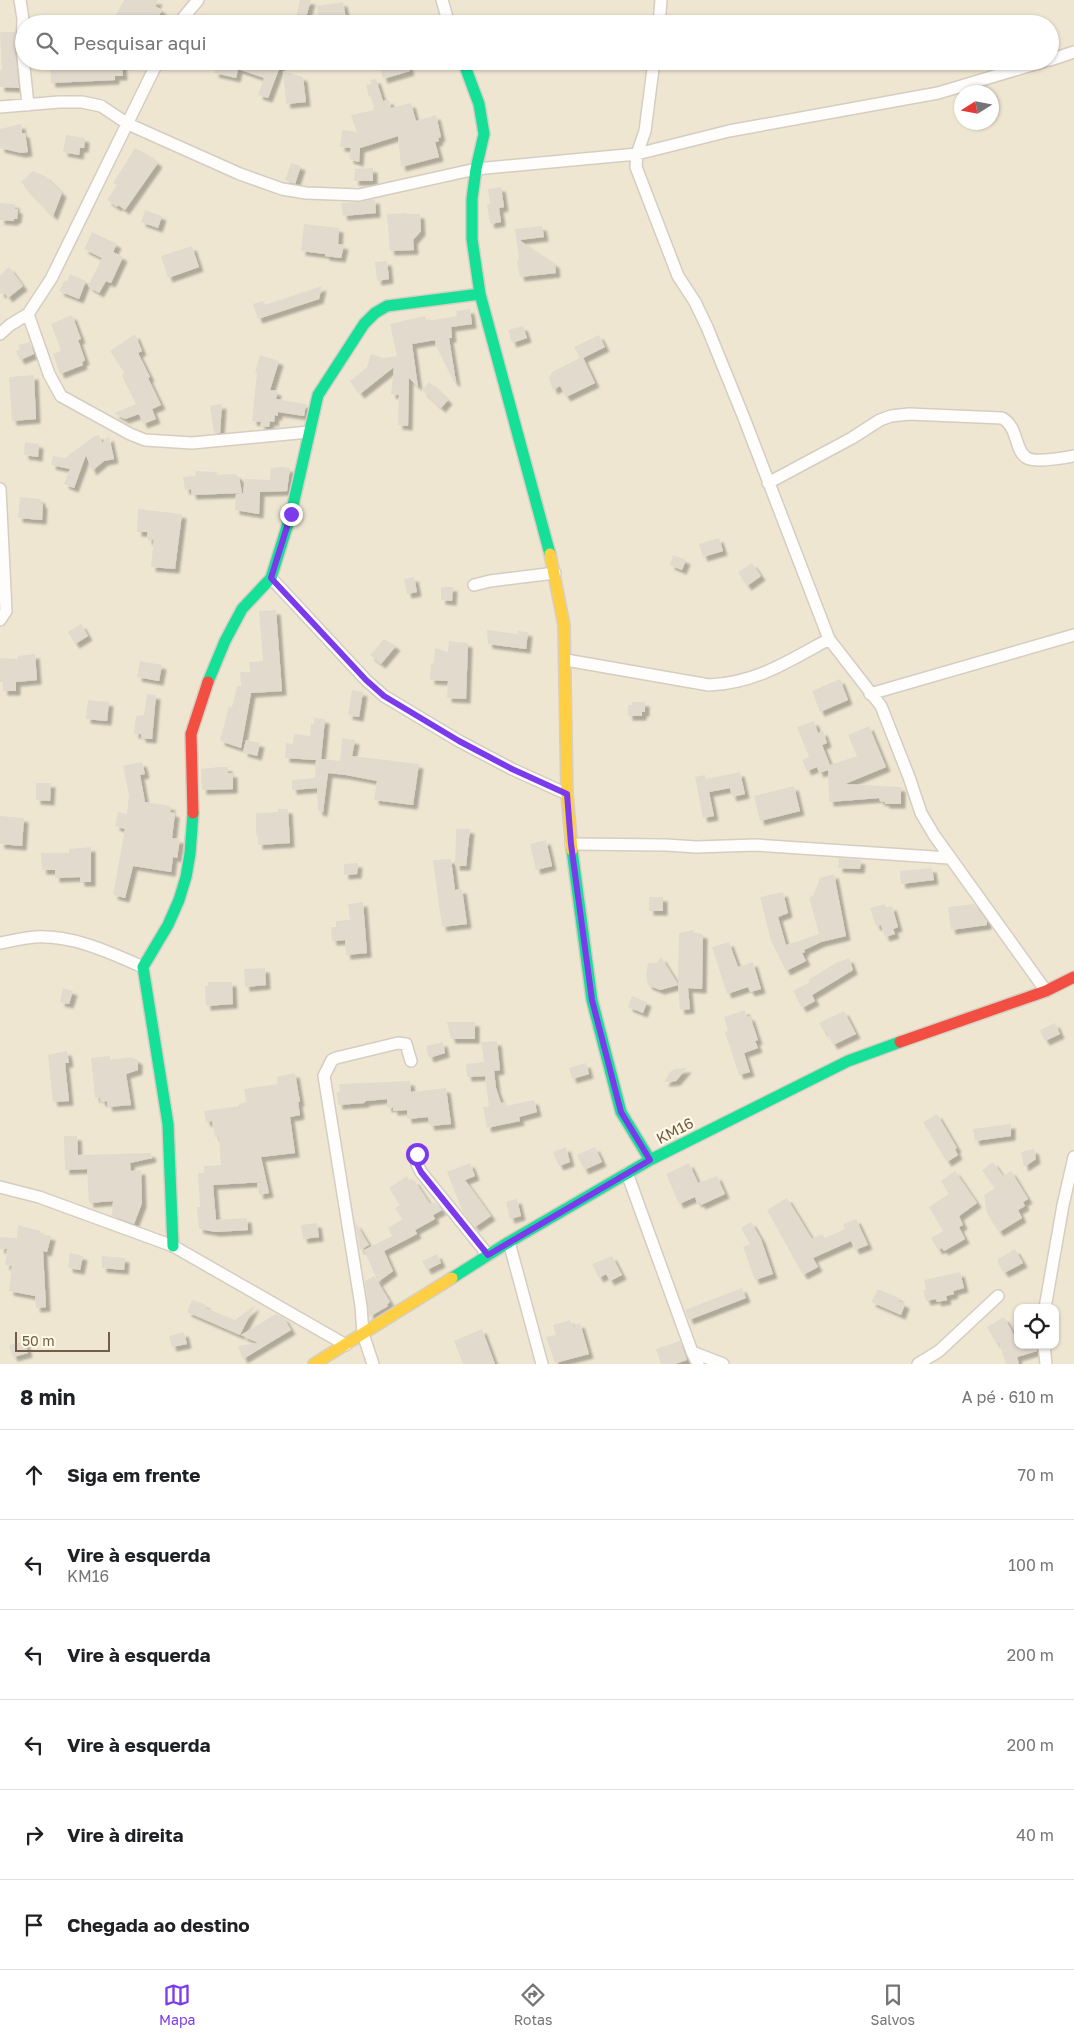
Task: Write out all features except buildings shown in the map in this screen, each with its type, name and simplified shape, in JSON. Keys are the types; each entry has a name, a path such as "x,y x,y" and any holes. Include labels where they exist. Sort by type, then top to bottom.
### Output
{"street":[{"path":"20,0 22,15"},
{"path":"186,15 198,0"},
{"path":"442,0 446,15"},
{"path":"660,15 661,0"},
{"path":"1059,57 1074,52"},
{"path":"24,70 28,105"},
{"path":"0,334 10,324 28,314 50,279 154,70"},
{"path":"466,70 479,104 484,134 476,169 472,199 472,239 480,294 555,573 564,626 567,794 571,844 592,1000 621,1112 650,1160"},
{"path":"653,70 645,131 636,167 678,276 695,302 707,326 829,639 881,706 921,813 949,858 1046,991"},
{"path":"0,107 59,102 82,102 101,106 128,124 240,174 282,189 360,195 476,169 638,154 729,131 938,93 1015,70"},
{"path":"173,1246 168,1124 143,967 168,925 179,900 186,877 193,810 191,734 197,713 210,675 242,610 271,578 291,514 318,395 339,360 364,324 375,313 387,306 480,294"},
{"path":"28,314 48,374 60,396 130,434 145,440 192,443 309,432"},
{"path":"768,483 852,438 880,420 890,416 909,414 1002,418 1012,426 1022,454 1027,458 1037,460 1074,456"},
{"path":"0,489 6,611 0,620"},
{"path":"474,585 490,581 555,573"},
{"path":"271,578 366,680 384,696 459,741 512,769 567,794"},
{"path":"870,694 1074,635"},
{"path":"566,660 709,685 725,684 768,672 829,639"},
{"path":"571,844 696,847 756,845 949,858"},
{"path":"0,944 34,937 60,939 99,948 143,967"},
{"name":"KM16","path":"314,1364 509,1242 650,1160 848,1061 1046,991 1074,977"},
{"path":"373,1364 363,1334 361,1306 324,1076 332,1060 336,1058 398,1043 406,1044 411,1061"},
{"path":"417,1154 417,1164 421,1172 488,1255"},
{"path":"1046,1304 1061,1213 1074,1157"},
{"path":"627,1173 698,1364"},
{"path":"0,1186 39,1197 173,1246 346,1345"},
{"path":"509,1242 542,1364"},
{"path":"918,1364 939,1351 998,1296"},
{"path":"1044,1349 1046,1364"},
{"path":"692,1352 723,1364"}],"shaded area":[{"path":"0,0 1074,0 1074,1364 0,1364"}],"traffic: fast":[{"path":"466,70 479,104 484,134 476,169 472,199 472,239 480,294 550,554"},
{"path":"208,682 225,641 242,609 271,578 291,514 318,395 364,324 375,313 387,306 480,294"},
{"path":"173,1246 168,1124 143,967 168,925 179,900 190,854 193,813"},
{"path":"572,850 592,1000 621,1112 650,1160"},
{"path":"452,1278 509,1242 650,1160 848,1061 900,1042"}],"traffic: slow":[{"path":"550,554 564,625 567,794 572,850"},
{"path":"314,1364 452,1278"}],"traffic: jam":[{"path":"193,813 191,734 208,682"},
{"path":"900,1042 1046,991 1074,977"}],"route":[{"path":"291,514 271,578 366,680 384,696 459,741 512,769 567,794 571,844 592,1000 621,1112 650,1160 488,1255 421,1172 417,1164 417,1154"}]}
